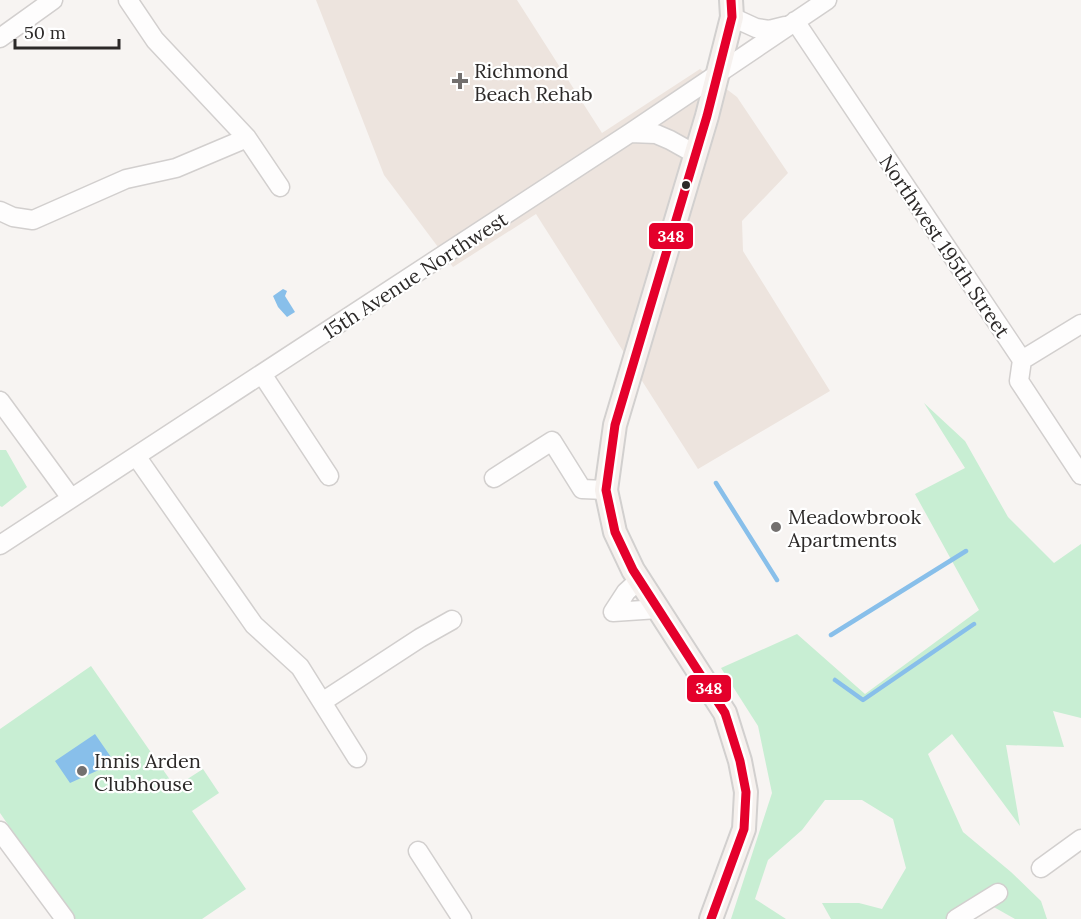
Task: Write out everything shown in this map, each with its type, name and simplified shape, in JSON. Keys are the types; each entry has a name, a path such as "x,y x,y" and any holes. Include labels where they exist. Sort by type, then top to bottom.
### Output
{"main road":[{"path":"711,919 744,829 746,792 740,761 725,713 633,570 615,532 606,490 615,425 718,75 732,9"}],"street":[{"path":"0,38 53,0"},
{"path":"128,0 154,40 247,138 280,186"},
{"name":"15th Avenue Northwest","path":"0,545 718,75 826,0"},
{"path":"732,9 756,28 769,30 792,23"},
{"name":"Northwest 195th Street","path":"792,23 1022,360"},
{"path":"630,133 656,135 695,154"},
{"path":"0,211 13,217 33,220 126,179 176,168 247,138"},
{"path":"1081,324 1022,360 1019,381 1081,475"},
{"path":"262,374 329,476"},
{"path":"0,401 71,498"},
{"path":"494,478 552,441 582,489 606,490"},
{"path":"136,456 254,625 300,667 357,758"},
{"path":"639,580 626,592 613,612 658,609"},
{"path":"322,702 420,638 452,620"},
{"path":"0,831 65,919"},
{"path":"1041,868 1081,838"},
{"path":"418,851 462,919"},
{"path":"956,919 998,893"}],"shaded area":[{"path":"316,0 517,0 602,133 700,69 737,97 788,173 742,221 743,251 830,391 698,469 536,214 453,267 384,175"}],"green space":[{"path":"924,403 965,441 1008,517 1054,563 1081,544 1081,718 1053,711 1064,747 1006,745 1020,826 952,734 928,754 963,832 1011,872 1041,901 1047,919 1015,919 976,897 960,919 831,919 822,903 859,903 882,909 906,868 893,819 862,800 825,800 802,830 768,860 755,899 786,919 731,919 772,793 758,726 721,668 797,634 865,694 979,610 915,494 965,468"},
{"path":"0,450 6,450 27,487 2,507 0,506"},
{"name":"Innis Arden Clubhouse","path":"91,666 175,787 203,769 219,793 192,811 246,889 202,919 73,919 0,813 0,729"}],"water":[{"path":"283,289 287,291 285,296 295,312 287,317 278,307 273,296"},
{"path":"95,734 113,760 112,764 70,783 55,761"}],"waterway":[{"path":"716,483 777,580"},
{"path":"831,635 966,551"},
{"path":"835,680 863,700 974,624"}],"transit line":[{"name":"348","path":"711,919 744,829 746,792 740,761 725,713 633,570 615,532 606,490 615,425 707,116 732,17 731,0"}],"place":[{"name":"Richmond Beach Rehab","path":"460,81"},
{"name":"Meadowbrook Apartments","path":"776,527"},
{"name":"Innis Arden Clubhouse","path":"82,771"}]}
